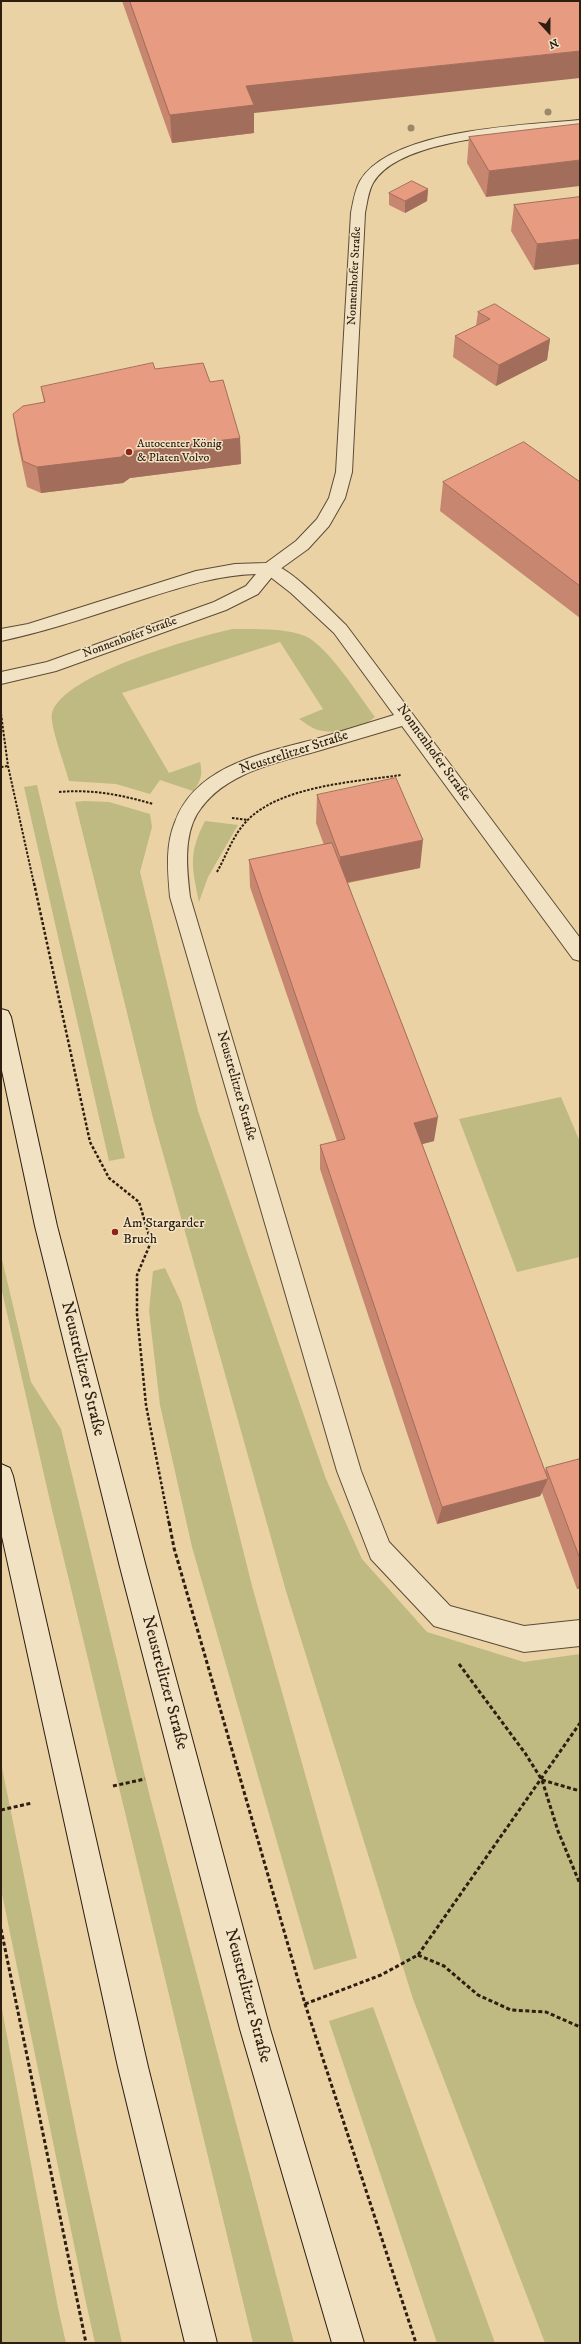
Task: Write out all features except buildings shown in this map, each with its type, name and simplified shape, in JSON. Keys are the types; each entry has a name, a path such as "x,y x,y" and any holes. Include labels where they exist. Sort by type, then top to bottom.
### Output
{"street":[{"name":"Nonnenhofer Straße","path":"1,678 50,667 220,606 252,590 270,568 302,545 323,522 337,498 344,472 358,213 367,181 395,157 413,148 463,137 580,124"},
{"name":"Nonnenhofer Straße","path":"270,568 297,589 340,629 580,953"},
{"path":"1,635 30,629 196,577 235,569 270,568"},
{"name":"Neustrelitzer Straße","path":"407,718 257,762 226,776 204,792 189,812 179,837 176,866 180,897 186,919 349,1471 380,1550 443,1616"},
{"name":"Neustrelitzer Straße","path":"1,1017 46,1226 186,1766 255,2029 348,2343"},
{"path":"1,1476 133,2067 201,2343"},
{"path":"443,1616 524,1639 580,1633"}],"path":[{"path":"1,714 3,720 2,737 8,766 90,1142 109,1178 139,1202 151,1242 137,1275 137,1314 146,1406 174,1548 305,2004 416,2343"},
{"path":"186,919 202,909 214,877 248,820 273,802 296,793 413,773 440,763"},
{"path":"1,767 8,766"},
{"path":"59,792 79,789 111,792"},
{"path":"443,1616 459,1665 525,1753 542,1780 558,1831 580,1884"},
{"path":"305,2004 381,1975 418,1955 542,1780 580,1723"},
{"path":"1,1810 135,1782 233,1752"},
{"path":"542,1780 580,1791"},
{"path":"1,1929 86,2343"},
{"path":"418,1955 444,1966 478,1995 511,2010 546,2012 580,2026"}],"shaded area":[{"path":"232,629 269,630 298,633 314,641 333,660 375,717 354,728 330,732 315,729 299,719 323,709 280,642 122,693 169,773 200,762 201,777 193,791 160,780 150,794 116,784 69,781 55,736 52,719 52,713 61,699 79,685 132,660 189,640"},
{"path":"37,785 125,1158 109,1161 24,787"},
{"path":"75,802 109,802 150,814 152,827 140,872 198,1111 326,1479 362,1559 427,1632 524,1662 580,1654 580,2343 545,2343 413,1999 286,1591 153,1118"},
{"path":"205,821 238,825 208,877 199,902 193,870 193,861 196,843"},
{"path":"561,1097 580,1142 580,1257 517,1272 459,1119"},
{"path":"1,1255 31,1382 61,1429 150,1797 294,2343 253,2343 53,1514 1,1287"},
{"path":"165,1268 181,1302 252,1586 357,1958 314,1970 192,1547 160,1405 149,1311 153,1271"},
{"path":"1,1763 82,2161 122,2343 95,2343 85,2298 1,1889"},
{"path":"1,2004 58,2308 66,2343 1,2343"},
{"path":"373,2007 495,2343 437,2343 329,2021"}],"place":[{"name":"Autocenter König & Platen Volvo","path":"129,452"},
{"name":"Am Stargarder Bruch","path":"115,1232"}]}
